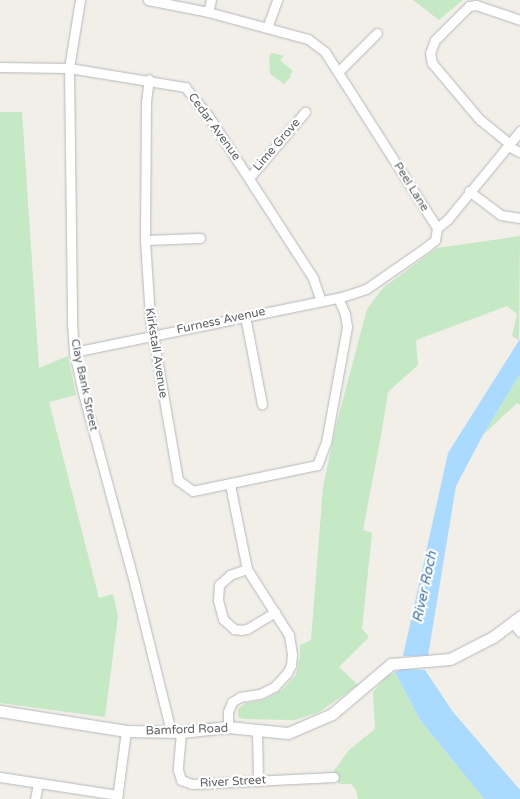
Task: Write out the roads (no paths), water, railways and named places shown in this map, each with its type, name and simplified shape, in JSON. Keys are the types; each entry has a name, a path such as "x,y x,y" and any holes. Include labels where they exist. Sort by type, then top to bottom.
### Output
{"street":[{"name":"Clay Bank Street","path":"80,0 69,68 74,352 83,393 176,732"},
{"name":"Peel Lane","path":"148,0 208,12 308,39 325,52 437,228"},
{"path":"208,12 211,0"},
{"path":"266,28 277,0"},
{"path":"520,20 476,5 469,6 435,40 430,53 432,63 480,120 520,152"},
{"path":"338,72 377,33"},
{"name":"Cedar Avenue","path":"0,67 69,68 149,79 185,87 209,116 313,278 321,301"},
{"name":"Kirkstall Avenue","path":"149,79 146,102 145,240 151,336 178,480 193,491 317,466 326,442 347,327 345,314 338,298"},
{"name":"Lime Grove","path":"249,178 305,112"},
{"path":"338,298 366,289 435,240 437,228 448,218 520,131"},
{"path":"469,191 500,215 520,218"},
{"path":"145,240 200,238"},
{"name":"Furness Avenue","path":"74,352 338,298"},
{"path":"245,316 262,404"},
{"path":"228,727 228,712 232,702 240,697 260,694 274,687 291,665 289,635 247,569 230,485"},
{"path":"247,569 230,575 218,585 218,600 223,619 234,629 241,630 247,629 275,612"},
{"name":"Bamford Road","path":"0,711 126,731 176,732 228,727 257,732 288,733 332,714 391,664 398,662 433,662 450,659 473,650 518,624"},
{"path":"0,777 118,797 126,731"},
{"name":"River Street","path":"176,732 178,770 181,780 192,784 334,777"},
{"path":"257,732 258,781"},
{"path":"35,799 38,783"}],"water":[{"name":"River Roch","path":"520,339 520,374 483,435 456,486 428,656 403,656 448,453"},
{"path":"404,669 425,670 453,712 520,790 520,799 484,799 420,720 395,672"}]}
